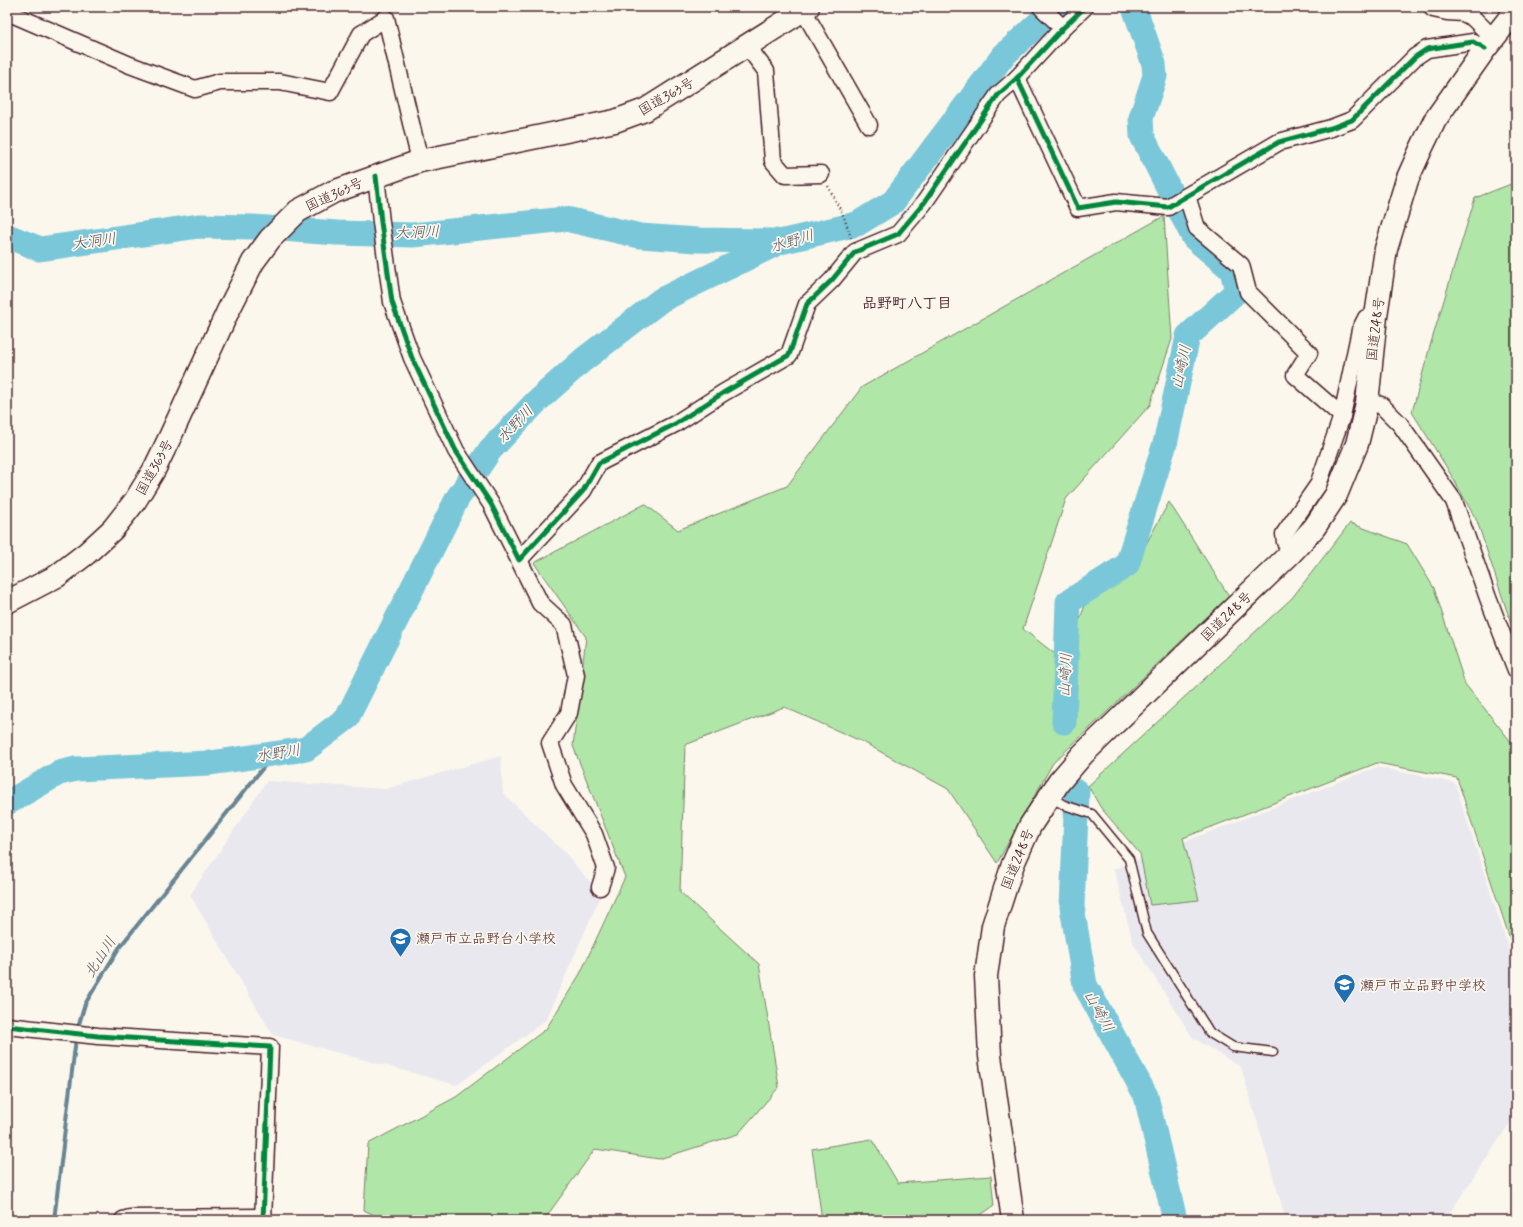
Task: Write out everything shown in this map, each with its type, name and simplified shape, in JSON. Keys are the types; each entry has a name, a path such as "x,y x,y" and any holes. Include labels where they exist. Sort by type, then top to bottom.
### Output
{"highway":[{"name":"国道363号","path":"7,602 57,576 87,553 113,529 135,501 154,470 167,444 228,311 253,262 270,239 298,211 333,192 420,161 615,121 645,110 806,9"},
{"name":"国道248号","path":"1013,1220 990,1056 986,976 994,926 1013,864 1030,826 1057,801 1059,782 1083,754 1291,553 1314,528 1336,495 1357,444 1367,403 1376,316 1386,249 1407,180 1436,120 1489,44 1516,10"}],"street":[{"path":"1041,7 1063,28"},
{"path":"519,560 583,491 599,463 675,424 723,393 790,355 807,304 832,280 855,252 898,234 924,203 998,95 1017,78 1063,28 1085,7"},
{"path":"1432,7 1433,9 1447,12 1463,13 1473,18 1489,44"},
{"path":"806,9 869,125"},
{"path":"7,12 130,65 195,89 220,82 280,82 330,92 360,34 386,18 420,161"},
{"path":"1017,78 1078,208 1116,202 1168,207 1279,142 1331,128 1352,120 1415,58 1427,49 1474,42 1489,44"},
{"path":"748,46 766,71 773,161 785,174 821,174"},
{"path":"376,176 392,302 412,358 456,451 491,504 540,603 564,625 576,675 569,713 550,743 564,785 594,834 606,868 600,887"},
{"path":"1187,196 1197,228 1241,265 1248,292 1309,353 1295,375 1342,416"},
{"path":"1291,553 1285,542 1284,534 1318,485 1342,416 1360,330 1366,318 1376,316"},
{"path":"1367,403 1381,404 1400,424 1454,502 1488,598 1516,670"},
{"path":"7,1026 98,1036 270,1047 264,1218 130,1218 123,1220"}],"lane":[{"path":"1057,801 1092,814 1129,859 1147,933 1210,1033 1233,1047 1273,1052"}],"path":[{"path":"821,174 844,217 855,252"}],"shaded area":[{"name":"瀬戸市立品野台小学校","path":"501,756 503,793 567,855 601,895 546,1020 457,1085 273,1035 190,895 267,781 385,789"},
{"name":"瀬戸市立品野中学校","path":"1377,767 1455,783 1516,971 1516,1114 1445,1220 1286,1220 1241,1067 1193,1038 1133,943 1114,869"}],"green space":[{"path":"1516,182 1516,638 1477,521 1447,468 1412,412 1430,346 1475,198"},
{"path":"1164,216 1172,339 1150,405 1066,499 1023,629 1064,661 1087,600 1135,564 1169,502 1229,596 1053,763 997,863 948,789 863,742 784,707 685,745 680,892 759,964 779,1087 738,1134 659,1159 595,1149 544,1220 384,1220 364,1210 368,1144 456,1097 546,1029 580,974 625,877 573,746 586,637 534,563 645,504 678,530 787,486 862,387"},
{"path":"1350,523 1407,544 1434,588 1465,684 1516,748 1516,957 1457,778 1377,763 1183,838 1199,900 1150,905 1140,854 1101,808 1088,786 1292,598"},
{"path":"872,1139 898,1183 991,1176 994,1206 973,1220 822,1220 812,1149"}],"waterway":[{"name":"水野川","path":"7,803 59,773 76,769 210,763 306,749 347,718 457,499 490,450 537,401 583,360 661,300 780,242 857,224 893,202 1003,56 1056,7"},
{"name":"山崎川","path":"1064,722 1068,602 1127,565 1166,440 1188,336 1237,291 1232,270 1194,238 1142,136 1141,118 1155,76 1154,64 1134,7"},
{"name":"大洞川","path":"7,236 40,249 199,226 253,227 337,233 413,235 566,219 640,236 697,240 775,241"},
{"name":"北山川","path":"77,1031 85,1004 119,948 274,754"},
{"name":"山崎川","path":"1077,792 1072,907 1085,985 1146,1096 1175,1220"},
{"name":"北山川","path":"54,1220 76,1038"}],"cycle path":[{"path":"376,176 392,302 412,358 456,451 491,504 519,560 583,491 599,463 675,424 723,393 789,355 807,304 832,280 855,252 898,234 924,203 998,95 1017,78 1063,28 1085,7"},
{"path":"1017,78 1078,208 1116,202 1168,207 1279,142 1331,128 1352,120 1415,57 1427,49 1473,42 1485,49"},
{"path":"7,1026 98,1036 270,1047 263,1220"}],"place":[{"name":"瀬戸市立品野台小学校","path":"400,958"},
{"name":"瀬戸市立品野中学校","path":"1344,1004"}],"district":[{"name":"品野町八丁目","path":"907,303"}]}
